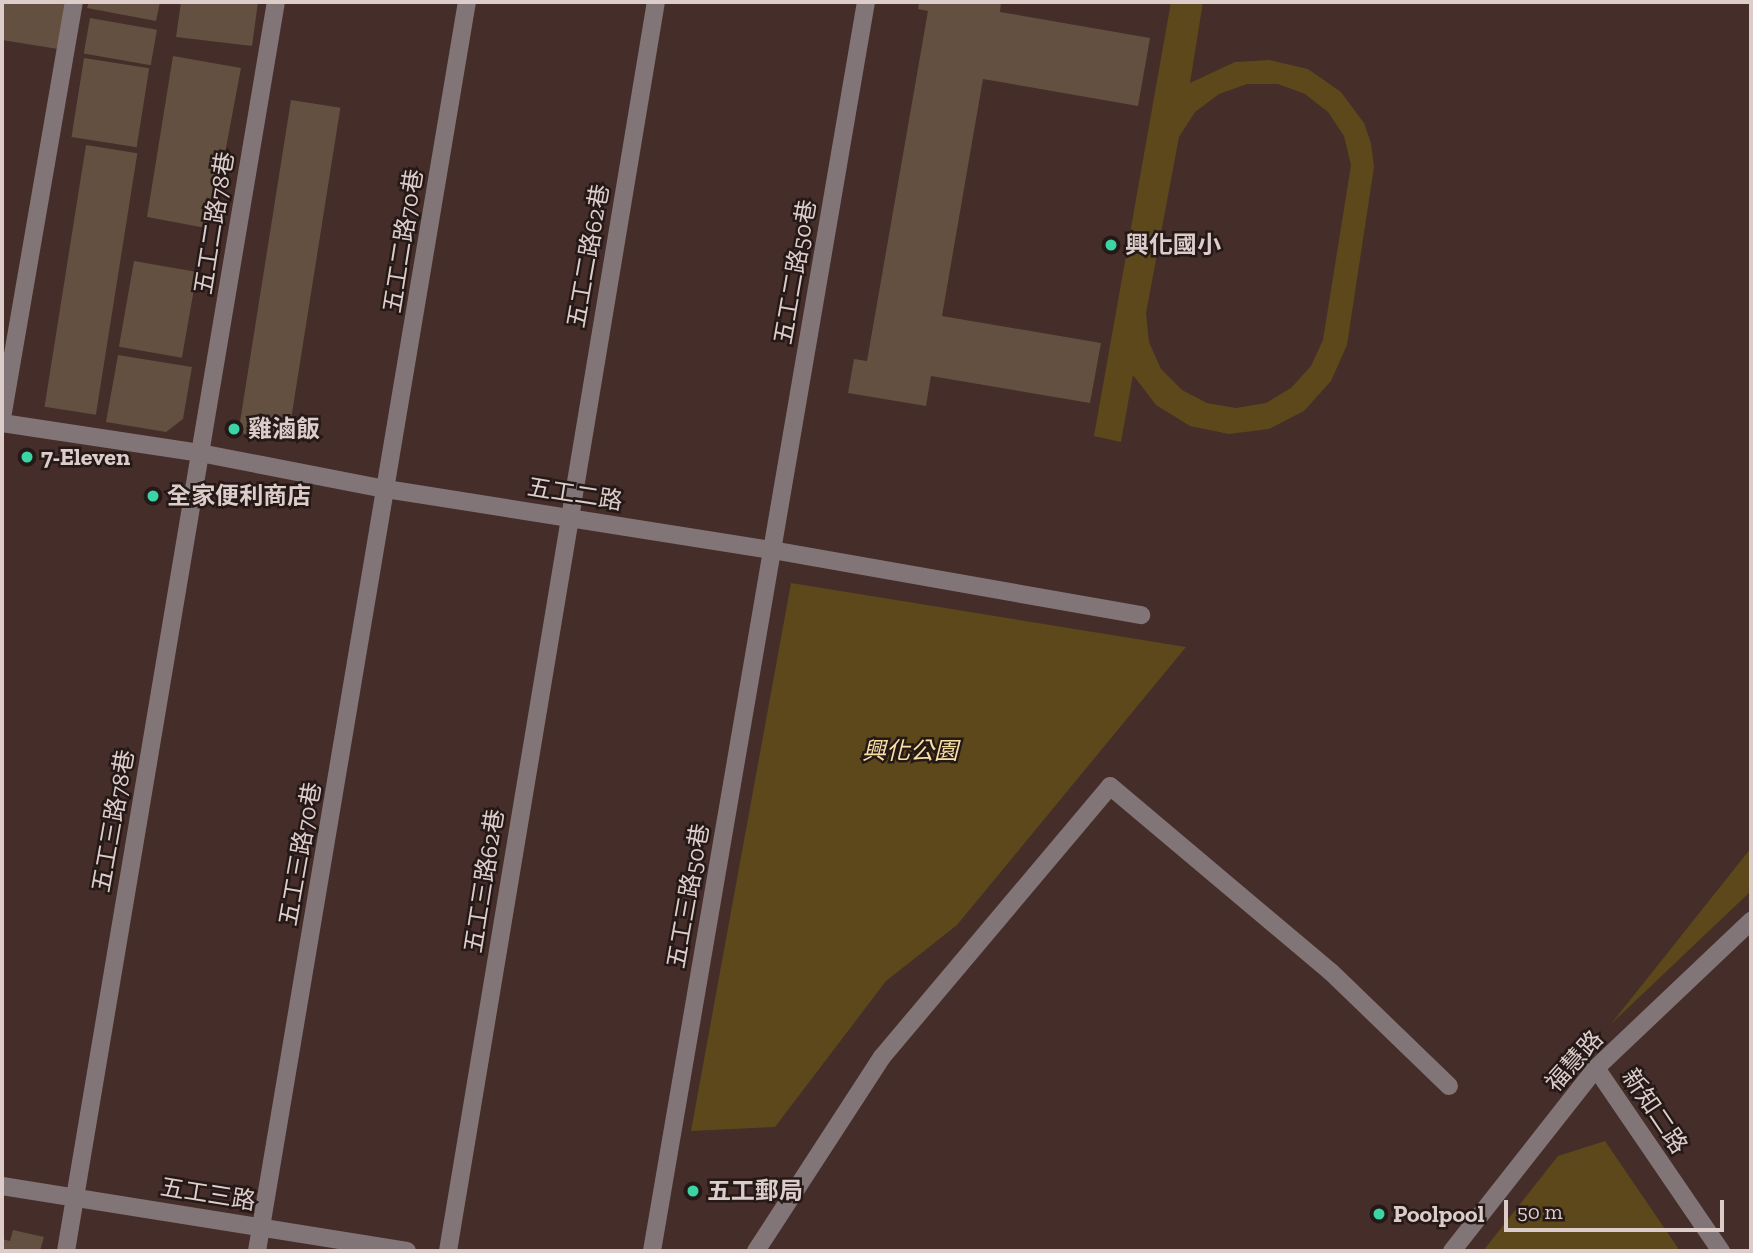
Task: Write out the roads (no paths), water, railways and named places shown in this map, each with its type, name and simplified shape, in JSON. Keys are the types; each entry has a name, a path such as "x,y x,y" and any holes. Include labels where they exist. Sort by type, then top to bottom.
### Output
{"street":[{"path":"2,418 74,2"},
{"name":"五工二路78巷","path":"200,453 276,2"},
{"name":"五工二路70巷","path":"386,489 467,2"},
{"name":"五工二路62巷","path":"568,518 656,2"},
{"name":"五工二路50巷","path":"772,550 866,2"},
{"name":"五工二路","path":"2,423 200,453 386,489 772,550 1141,615"},
{"name":"五工三路78巷","path":"66,1251 200,453"},
{"name":"五工三路70巷","path":"257,1251 386,489"},
{"name":"五工三路62巷","path":"448,1251 568,518"},
{"name":"五工三路50巷","path":"652,1251 772,550"},
{"path":"756,1251 882,1057 1110,786 1331,972 1449,1086"},
{"name":"福慧路","path":"1452,1251 1596,1068 1751,921"},
{"name":"新知二路","path":"1596,1068 1721,1251"},
{"name":"五工三路","path":"2,1186 407,1251"}],"place":[{"name":"興化國小","path":"1111,245"},
{"name":"雞滷飯","path":"234,429"},
{"name":"7-Eleven","path":"27,457"},
{"name":"全家便利商店","path":"153,496"},
{"name":"五工郵局","path":"693,1191"},
{"name":"Poolpool","path":"1379,1214"}],"park label":[{"name":"興化公園","path":"910,751"}]}
